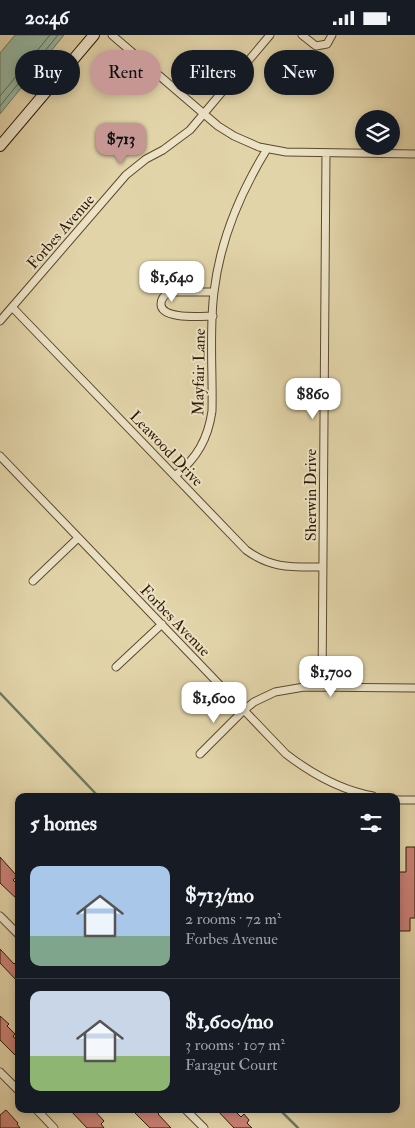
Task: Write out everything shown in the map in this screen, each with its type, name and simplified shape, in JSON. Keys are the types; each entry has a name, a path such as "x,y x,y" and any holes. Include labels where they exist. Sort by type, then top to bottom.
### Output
{"street":[{"path":"0,146 94,35"},
{"path":"112,35 204,114 234,136 267,149 286,152 415,153"},
{"name":"Forbes Avenue","path":"0,321 126,175 146,159 178,140 204,114 270,35"},
{"path":"302,35 316,46 322,46 330,40 332,35"},
{"name":"Mayfair Lane","path":"175,476 197,454 206,439 210,425 212,411 214,292 221,256 230,223 246,185 267,149"},
{"name":"Sherwin Drive","path":"322,687 326,153"},
{"name":"Mayfair Lane","path":"213,316 172,315 166,313 161,304 162,298 170,292 214,292"},
{"name":"Leawood Drive","path":"12,307 246,550 266,563 282,567 323,567"},
{"name":"Forbes Avenue","path":"0,456 286,754 303,767 335,784 364,793"},
{"path":"33,581 78,538"},
{"path":"116,667 162,624"},
{"path":"200,754 244,710 254,702 274,692 290,688 322,687 415,688"},
{"path":"400,800 415,800"},
{"path":"0,915 15,931"},
{"path":"0,1072 15,1087"},
{"path":"40,1113 54,1128"},
{"path":"189,1113 204,1128"}],"water":[{"path":"15,35 64,35 52,50 15,50 15,95 0,114 0,53"}],"building":[{"path":"406,847 415,847 415,918 410,918 410,931 400,931 400,872 406,872"},
{"path":"0,857 15,874 13,880 15,882 15,897 0,883"},
{"path":"0,949 15,963 15,979 0,963"},
{"path":"0,1016 9,1024 7,1026 15,1034 13,1036 15,1038 15,1055 0,1040"},
{"path":"6,1110 20,1128 0,1128 0,1115"},
{"path":"73,1113 97,1113 104,1121 101,1124 104,1128 87,1128"},
{"path":"135,1113 159,1113 171,1128 150,1128"},
{"path":"220,1113 237,1113 241,1117 244,1114 249,1120 247,1123 252,1128 234,1128"}],"waterway":[{"path":"0,693 95,793"},
{"path":"283,1113 298,1128"}]}
